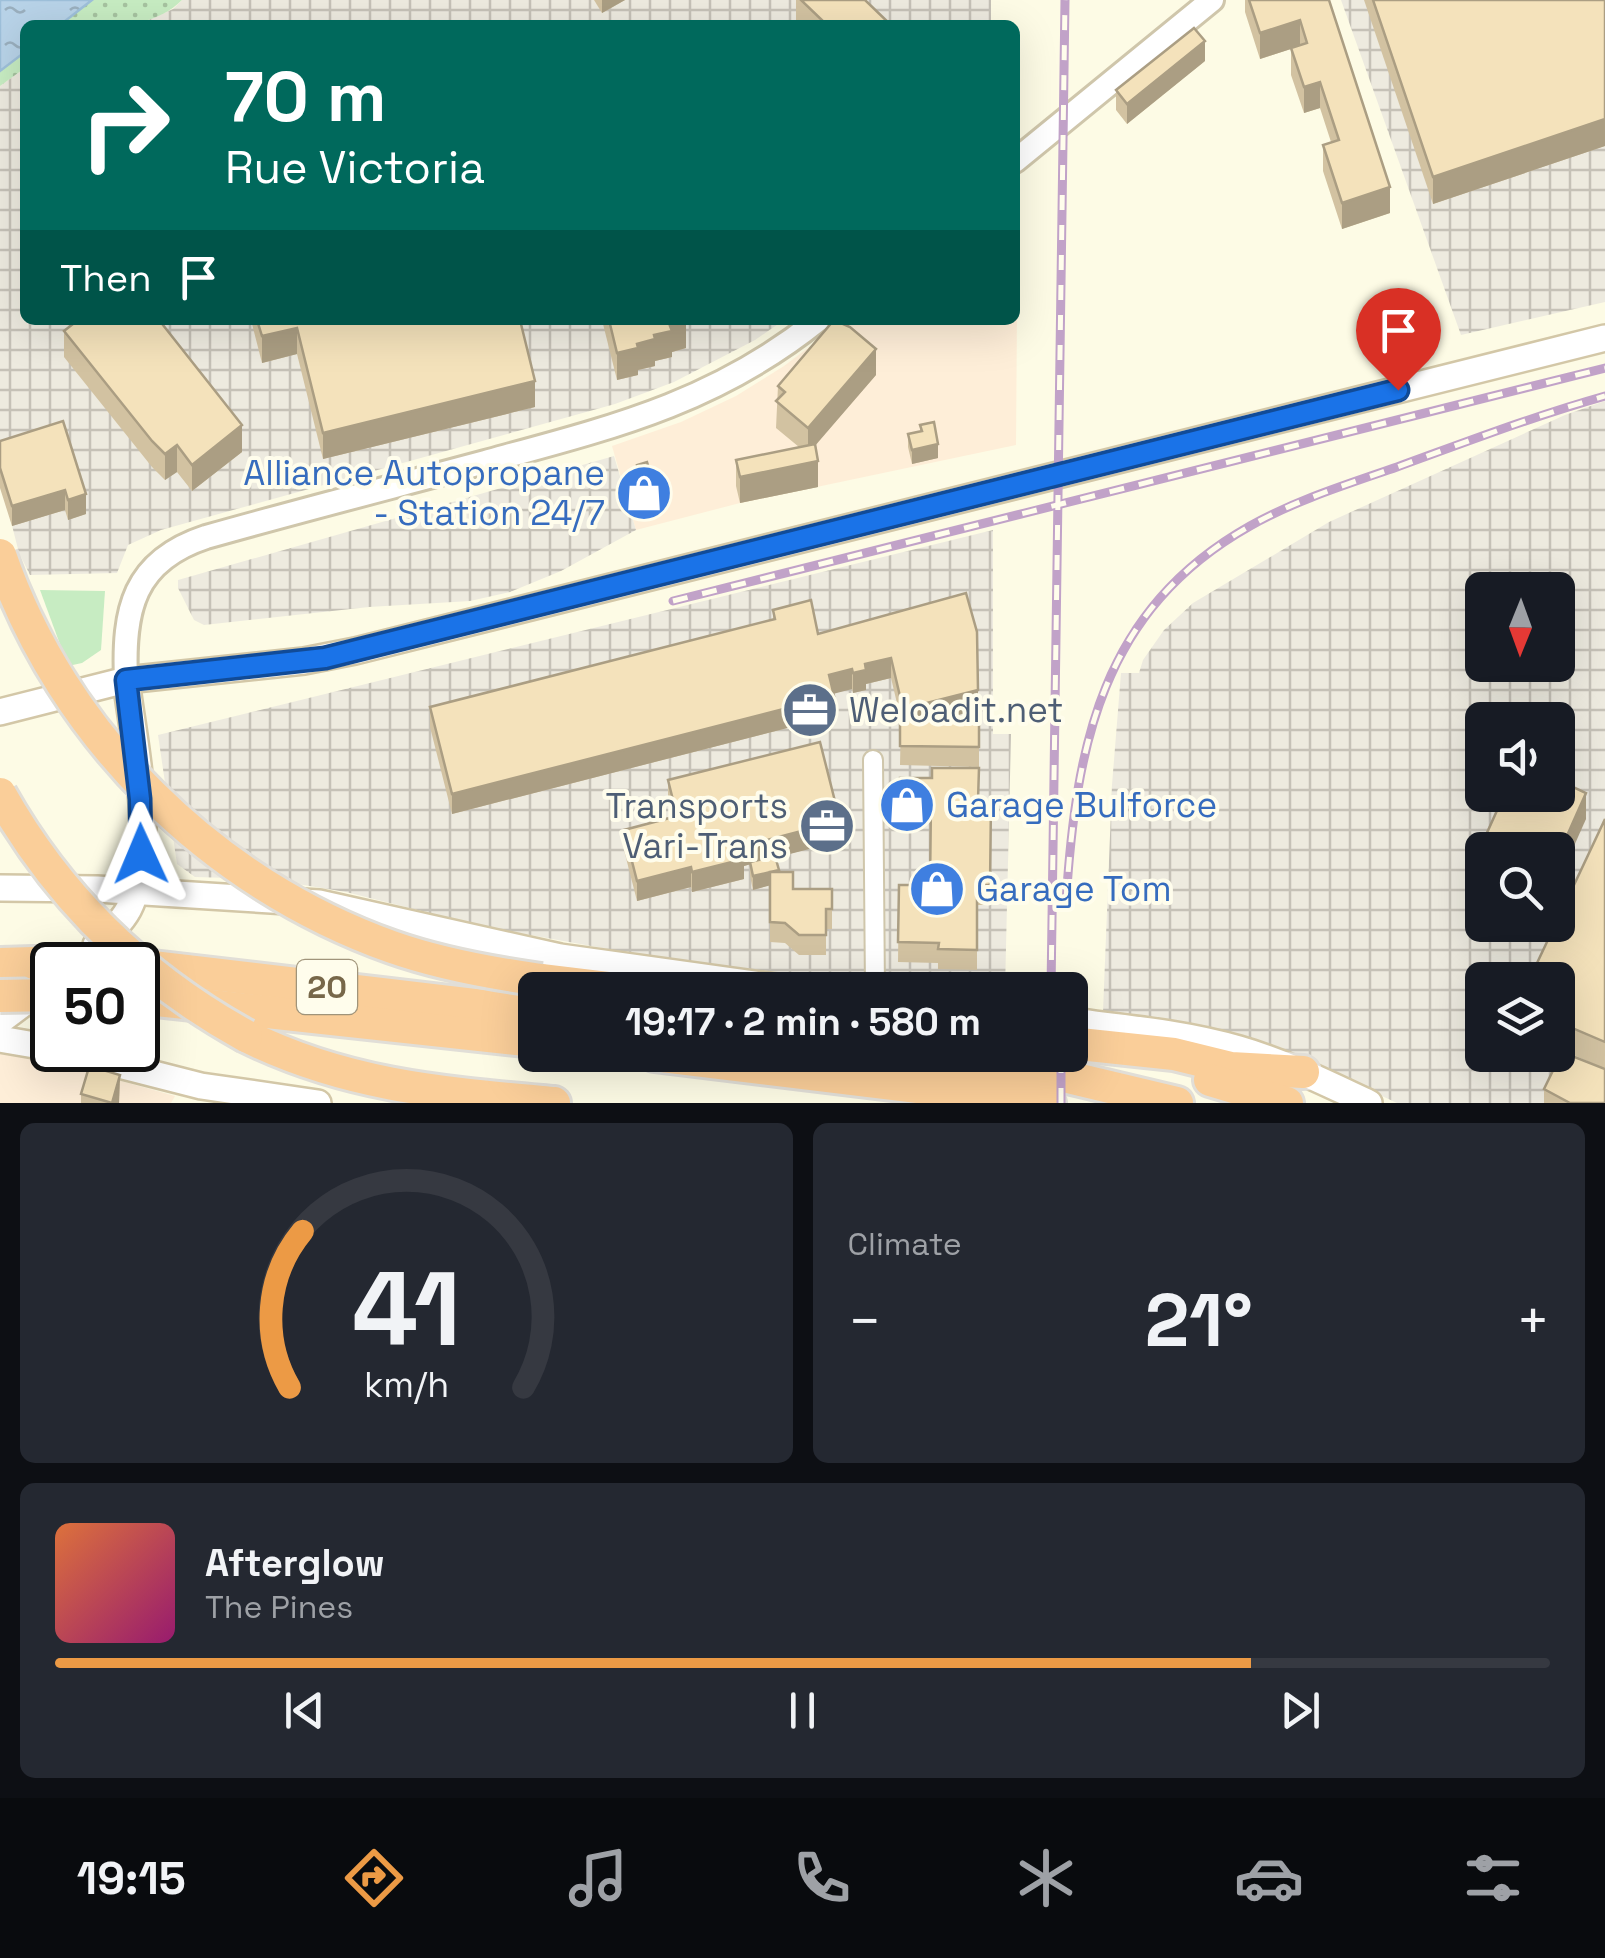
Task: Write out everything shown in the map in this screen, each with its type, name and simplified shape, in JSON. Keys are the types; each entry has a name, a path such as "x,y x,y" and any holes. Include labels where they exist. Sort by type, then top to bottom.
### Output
{"highway":[{"path":"0,555 33,632 59,680 114,754 170,814 219,854 292,902 372,940 518,989"},
{"path":"0,794 57,882 96,926 151,975 225,1024 291,1057 361,1079 435,1093 551,1103"},
{"name":"20","path":"0,964 30,970"},
{"name":"20","path":"160,967 518,994"},
{"path":"0,996 30,995"},
{"name":"20","path":"160,1000 518,1039"},
{"path":"1088,1039 1231,1068 1303,1072"},
{"path":"1088,1041 1287,1103"},
{"path":"794,1072 1049,1103"},
{"path":"1038,1072 1177,1103"}],"main road":[{"path":"0,712 126,680 325,658 1605,338"},
{"path":"96,942 124,916 140,868 141,825 126,680"},
{"path":"0,888 320,903 560,957 668,972"},
{"path":"0,1020 30,987"},
{"path":"0,1039 30,1044"},
{"path":"141,1072 232,1097 318,1103"},
{"path":"1303,1072 1369,1103"}],"street":[{"path":"1020,157 1212,0"},
{"path":"126,680 127,630 137,590 151,568 176,548 663,410 711,390 761,362 811,325"},
{"path":"874,760 874,972"}],"shaded area":[{"path":"182,0 991,0 991,20 148,20 173,9"},
{"path":"1341,0 1605,0 1605,302 1461,335"},
{"path":"20,72 20,325 777,325 674,382 615,404 161,530 128,545 117,573 30,575 19,553 0,478 0,86"},
{"path":"838,325 1017,325 1016,445 740,503 636,530 612,446 681,422 736,396"},
{"path":"1605,401 1605,1103 1397,1103 1298,1057 1208,1029 1103,1012 1112,785 1121,673 1139,673 1143,660 1164,630 1193,603 1329,522 1565,415"},
{"path":"614,456 636,530 561,571 510,592 470,601 369,607 204,625 194,620 178,588 178,580"},
{"path":"993,530 993,734 1011,734 1005,972 777,972 652,957 481,926 346,892 267,879 195,877 177,864 158,735"},
{"path":"0,1053 30,1057 30,1072 89,1072 175,1096 171,1103 0,1103"}],"green space":[{"path":"0,0 182,0 148,20 20,20 20,72 0,86"},
{"path":"40,590 105,591 101,650 82,663 68,666"}],"water":[{"path":"0,0 92,0 66,20 20,20 20,56 0,71"}],"building":[{"path":"801,0 865,0 886,20 822,20"},
{"path":"1249,0 1329,0 1390,187 1342,203 1323,145 1339,140 1320,82 1304,87 1291,48 1307,43 1300,20 1260,33"},
{"path":"1373,0 1605,0 1605,119 1433,177"},
{"path":"1194,28 1205,41 1127,104 1116,90"},
{"path":"72,325 163,325 242,425 192,465 177,445 165,454 64,331"},
{"path":"259,325 521,325 535,381 323,433 297,328 262,336"},
{"path":"610,325 674,325 670,326 672,331 654,335 655,339 637,344 638,348 617,353"},
{"path":"830,325 850,327 876,349 808,428 776,401 785,392 778,386"},
{"path":"63,421 86,494 68,500 65,490 12,506 0,468 0,441"},
{"path":"934,422 938,444 912,450 908,434 922,431 920,425"},
{"path":"815,444 818,461 740,477 736,460"},
{"path":"647,462 651,475 640,478 637,465"},
{"path":"966,593 977,632 978,690 903,709 891,658 865,664 866,670 829,675 834,696 452,794 430,707 775,619 773,610 811,600 818,634"},
{"path":"900,720 979,721 979,747 900,746"},
{"path":"820,742 840,821 740,847 744,859 637,881 624,830 677,816 668,780"},
{"path":"932,768 979,768 978,801 991,801 990,885 977,885 977,950 938,949 939,943 898,942 899,885 930,885 931,801 900,801 900,778 932,778"},
{"path":"1575,788 1586,793 1569,832 1487,832 1496,812 1575,812"},
{"path":"1605,819 1605,1042 1575,1029 1575,962 1538,962 1547,942 1575,942 1575,883"},
{"path":"775,856 779,870 753,876 750,862"},
{"path":"770,872 793,872 793,889 832,889 832,909 826,909 826,935 799,935 785,923 770,922"},
{"path":"1575,1057 1605,1069 1605,1103 1570,1103 1544,1089 1552,1072 1575,1072"},
{"path":"88,1072 120,1075 112,1103 81,1094"}],"railway":[{"path":"1051,972 1065,0"},
{"path":"673,601 1605,368"},
{"path":"1066,902 1078,789 1089,737 1106,687 1129,641 1160,598 1200,560 1250,526 1304,500 1605,396"},
{"path":"1061,1072 1061,1103"}],"place":[{"name":"Alliance Autopropane - Station 24/7","path":"644,493"},
{"name":"Weloadit.net","path":"810,710"},
{"name":"Garage Bulforce","path":"907,805"},
{"name":"Transports Vari-Trans","path":"827,826"},
{"name":"Garage Tom","path":"937,889"}],"route":[{"path":"141,854 140,799 126,680 325,658 1398,390"}]}
